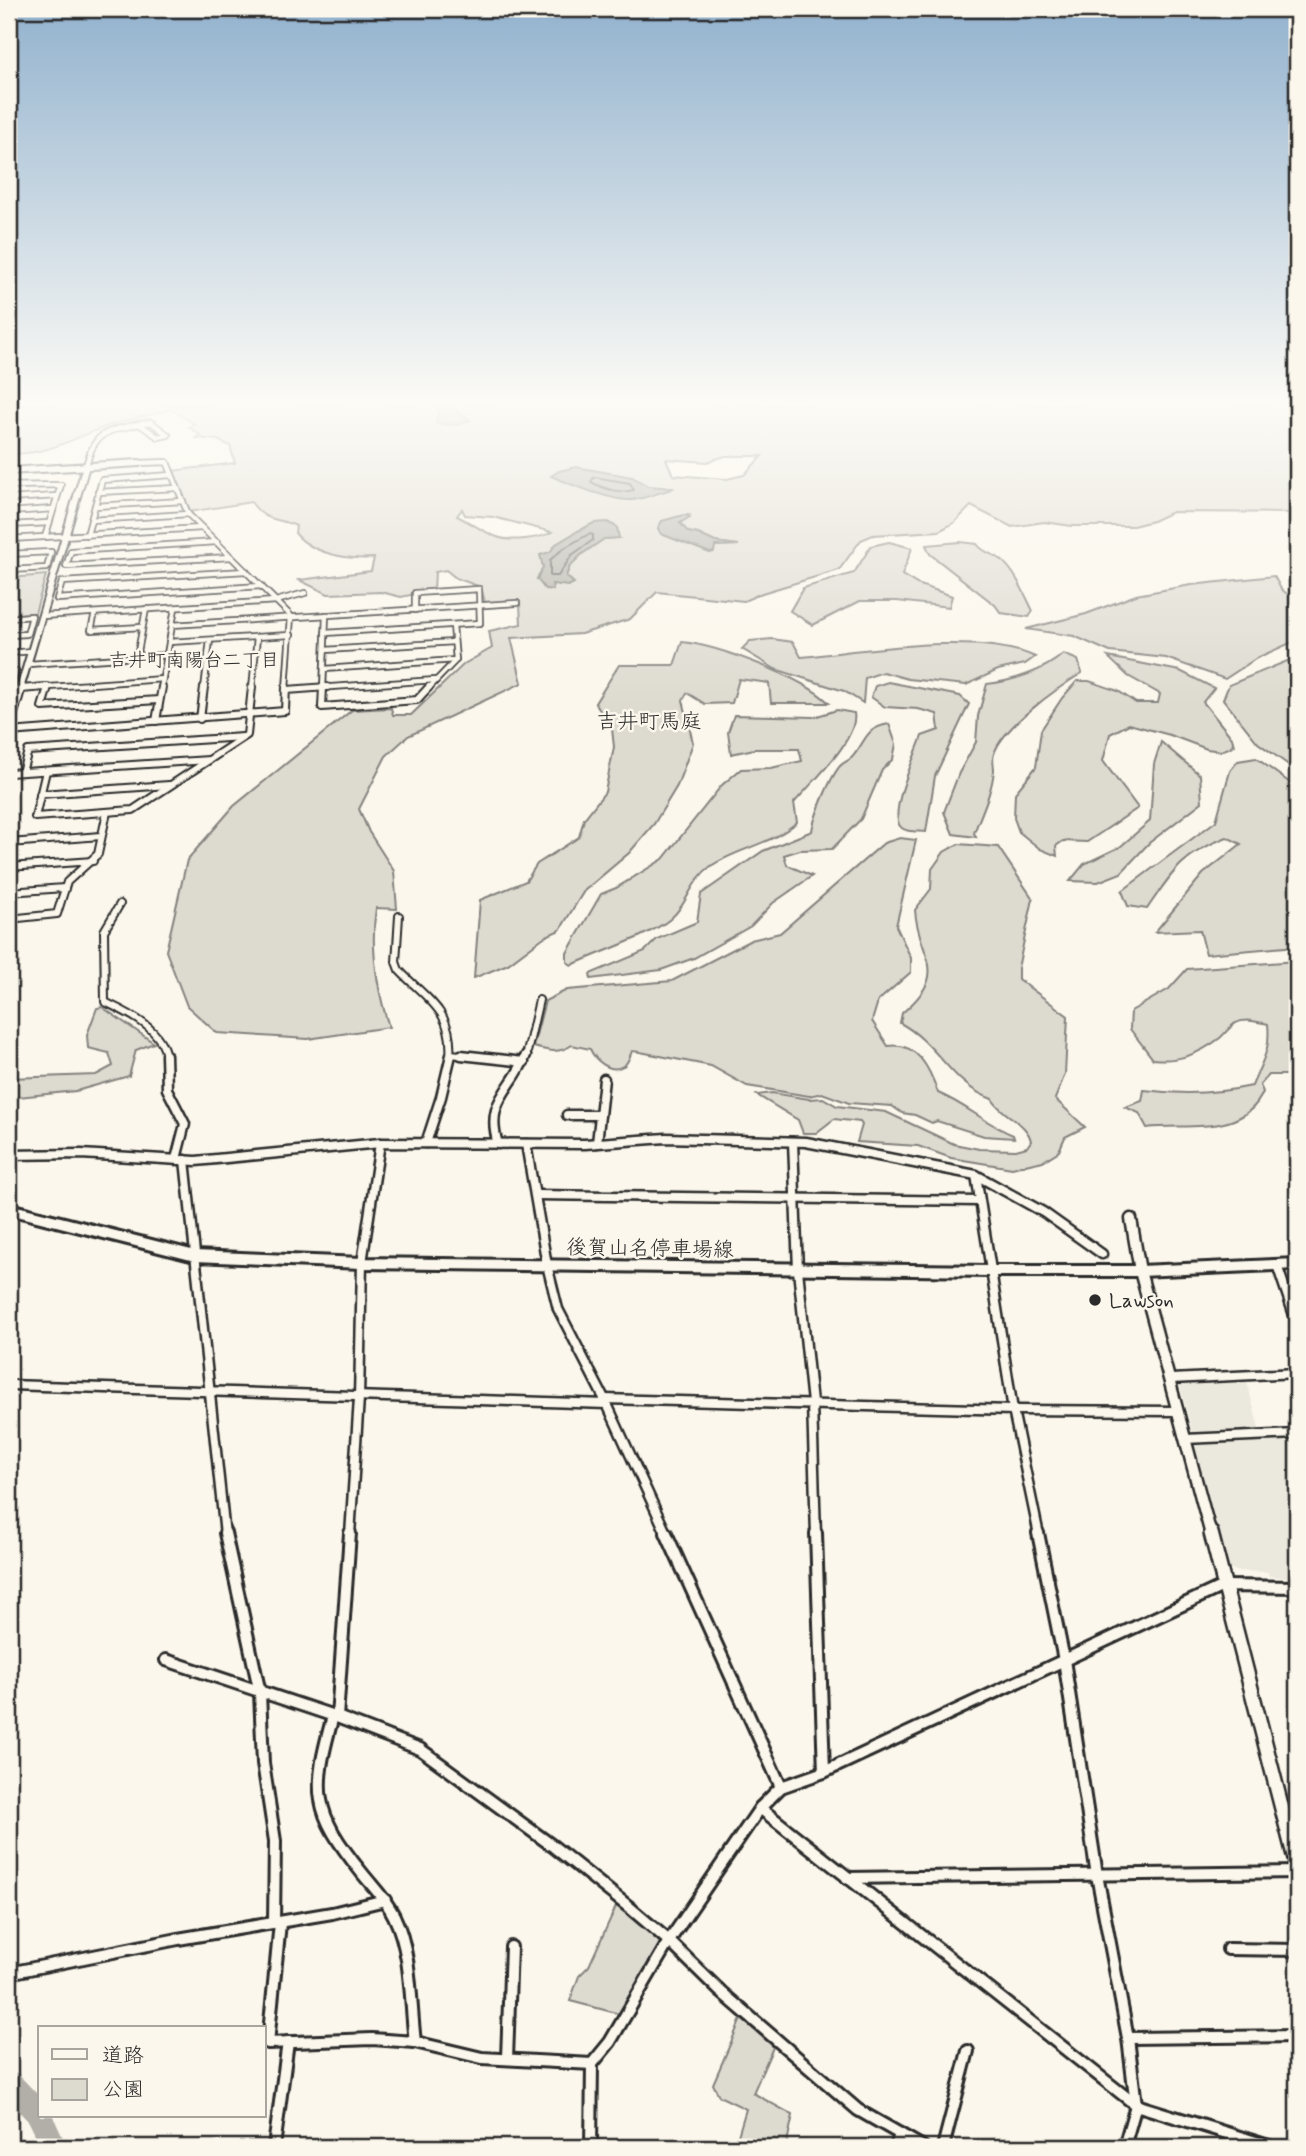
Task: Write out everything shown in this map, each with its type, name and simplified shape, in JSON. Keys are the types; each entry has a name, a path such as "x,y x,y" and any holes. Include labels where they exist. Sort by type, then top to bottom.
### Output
{"main road":[{"name":"後賀山名停車場線","path":"9,1209 195,1255 362,1263 990,1271 1140,1271 1297,1264"}],"street":[{"path":"45,537 54,506"},
{"path":"74,506 9,729 249,716 285,711 292,618 188,514 185,506"},
{"path":"87,534 95,506 101,506"},
{"path":"9,512 53,509"},
{"path":"91,520 188,514"},
{"path":"9,525 49,523"},
{"path":"9,539 202,528"},
{"path":"217,542 71,551 66,566 231,557"},
{"path":"9,554 51,552 47,568 9,570"},
{"path":"246,571 62,582 57,599 261,586"},
{"path":"326,633 480,623 479,589 415,593 415,610"},
{"path":"42,617 276,601 305,593"},
{"path":"172,625 517,603"},
{"path":"156,721 175,608"},
{"path":"137,657 146,610"},
{"path":"95,613 91,630 142,628"},
{"path":"326,615 322,708 414,701 456,660"},
{"path":"9,618 32,616 27,634 9,635"},
{"path":"453,625 456,660"},
{"path":"169,642 291,635"},
{"path":"46,771 35,817 133,810 247,735 257,637"},
{"path":"200,719 210,640"},
{"path":"325,650 454,642"},
{"path":"9,653 32,651"},
{"path":"28,664 167,655"},
{"path":"324,669 456,660"},
{"path":"9,671 16,671 9,691"},
{"path":"21,689 163,679"},
{"path":"287,690 436,680"},
{"path":"48,687 42,707 159,700"},
{"path":"22,772 28,751 244,737"},
{"path":"9,773 209,760"},
{"path":"40,794 171,785"},
{"path":"9,919 57,914 67,882 98,854 107,812"},
{"path":"9,843 101,836"},
{"path":"9,867 93,861"},
{"path":"9,892 64,888"},
{"path":"120,904 104,931 105,1002 139,1020 164,1047 167,1057 164,1073 169,1100 185,1124 180,1159 195,1255 224,1531 260,1693 263,1763 275,1841 277,1923 268,2043 372,2039 415,2042 482,2058 592,2064"},
{"path":"399,916 396,962 409,981 442,1013 448,1023 451,1054 426,1143"},
{"path":"498,1143 492,1125 503,1091 524,1062 539,1000"},
{"path":"451,1054 524,1062"},
{"path":"597,1143 604,1079"},
{"path":"567,1115 600,1115"},
{"path":"9,1155 81,1154 220,1159 380,1143 597,1143 666,1138 793,1142 976,1175 1043,1212 1102,1254"},
{"path":"793,1142 798,1270 811,1403 824,1772"},
{"path":"380,1143 362,1263 359,1398 335,1716 316,1788 323,1816 334,1840 385,1900 396,1919 415,2042"},
{"path":"526,1144 547,1265 558,1309 605,1402 781,1787"},
{"path":"976,1175 1013,1410 1064,1660 1097,1874 1128,2038 1136,2105 1124,2147"},
{"path":"536,1195 979,1201"},
{"path":"847,1878 1297,1870 1177,1411 1171,1379 1140,1271 1131,1219"},
{"path":"1277,1265 1297,1324"},
{"path":"1171,1379 1297,1373"},
{"path":"9,1385 359,1398 811,1403 1013,1410 1177,1411"},
{"path":"1185,1439 1297,1434"},
{"path":"590,2147 592,2064 610,2042 669,1941 760,1808 781,1787 824,1772 1223,1586 1297,1587"},
{"path":"166,1660 335,1716 420,1749 554,1847 669,1941 720,1991 858,2110 923,2147"},
{"path":"760,1808 1136,2105 1272,2147"},
{"path":"9,1973 385,1900"},
{"path":"507,2058 511,1947"},
{"path":"1228,1949 1297,1950"},
{"path":"1128,2038 1297,2036"},
{"path":"274,2147 288,2042"},
{"path":"943,2147 968,2051"},
{"path":"896,2147 900,2134"}],"shaded area":[{"path":"1246,1379 1260,1432 1193,1434 1179,1382"},
{"path":"1297,1438 1297,1578 1269,1576 1268,1572 1236,1571 1228,1567 1194,1442"}],"green space":[{"path":"186,506 229,506 189,512"},
{"path":"254,506 1297,506 1297,513 1172,512 1133,526 1072,526 1044,522 1012,527 971,506 954,523 939,531 873,535 861,540 839,570 744,601 657,592 630,619 581,634 511,638 522,683 408,736 386,756 359,809 369,832 394,871 397,909 376,908 374,923 378,983 389,1027 308,1039 217,1033 187,1006 166,951 187,860 234,806 352,710 391,708 393,715 411,715 464,664 492,648 489,631 521,624 520,604 485,602 481,587 456,578 446,570 435,572 434,590 401,597 381,592 328,594 299,580 371,571 374,558 342,557 321,551 295,533 296,526 266,516","holes":["462,509 465,515 493,517 552,532 533,538 503,539 457,516","689,515 680,523 688,532 715,542 739,545 715,546 710,553 661,534 658,528 662,521","594,523 619,538 604,539 582,554 570,566 566,576 573,583 552,584 552,589 537,579 557,544"]},
{"path":"889,542 912,548 902,575 917,584 952,596 949,607 897,601 860,601 813,625 790,611 803,588 854,573 871,546"},
{"path":"960,542 977,544 1005,564 1019,583 1033,611 1029,617 1001,613 995,605 930,554 926,545"},
{"path":"46,575 35,613 9,614 9,578"},
{"path":"1274,576 1281,589 1297,602 1297,640 1257,658 1225,679 1166,658 1110,652 1074,636 1026,629 1086,614 1136,595 1191,585"},
{"path":"772,639 793,642 801,657 953,644 1011,649 1035,657 1025,664 998,670 966,685 908,679 883,672 865,678 863,703 844,691 775,669 742,649 750,641"},
{"path":"682,642 760,664 800,683 829,703 771,703 769,683 739,679 732,703 705,704 687,693 683,700 693,743 677,786 654,824 629,853 584,891 560,930 544,937 508,964 474,978 480,900 526,881 537,864 579,837 584,819 605,792 614,747 612,729 595,703 619,665 674,665"},
{"path":"1063,654 1078,660 1082,673 1019,720 999,743 993,756 993,778 974,833 976,837 953,834 944,812 959,773 976,742 978,716 987,684 1028,674"},
{"path":"1108,657 1180,671 1214,688 1203,702 1232,738 1234,746 1221,751 1207,749 1129,724 1110,734 1103,761 1138,808 1087,842 1063,841 1056,846 1057,856 1040,849 1019,832 1014,818 1015,793 1036,767 1041,730 1062,698 1077,681 1089,681 1118,691 1136,703 1158,703 1160,694 1128,676"},
{"path":"1297,657 1297,771 1258,743 1223,699 1229,685"},
{"path":"888,682 960,696 969,704 935,776 926,832 902,828 898,819 898,808 922,736 939,730 937,714 918,709 885,707 871,697 875,686"},
{"path":"837,710 854,713 854,724 842,748 794,803 797,822 777,836 711,866 698,879 681,907 660,926 572,965 567,962 567,953 601,894 616,888 663,859 722,785 741,769 771,768 802,761 799,749 754,749 731,754 728,732 734,715 814,717"},
{"path":"889,724 896,744 893,759 882,770 861,819 832,849 800,850 784,855 787,865 812,876 773,903 751,926 694,958 661,970 591,979 590,974 645,951 657,939 697,922 701,894 763,851 812,831 824,796 837,770 853,757 867,735"},
{"path":"1161,742 1200,775 1202,802 1149,843 1121,873 1098,882 1070,881 1084,864 1120,847 1150,821 1154,764"},
{"path":"1256,758 1297,788 1297,946 1206,954 1200,930 1155,932 1203,874 1241,844 1227,837 1189,857 1172,874 1147,909 1128,906 1122,891 1216,821 1230,771 1238,761"},
{"path":"900,838 916,840 896,926 911,958 911,972 878,1001 872,1021 888,1046 907,1048 921,1059 938,1093 1014,1138 984,1136 937,1121 932,1123 915,1115 902,1113 892,1106 849,1103 822,1093 809,1096 747,1086 711,1066 640,1052 632,1051 625,1065 613,1068 599,1061 590,1049 572,1045 558,1051 533,1047 545,1001 567,990 672,981 751,940 780,933 884,843"},
{"path":"958,844 998,847 1033,899 1018,979 1068,1016 1065,1074 1055,1099 1085,1127 1065,1137 1059,1151 1043,1161 1012,1168 951,1158 918,1146 857,1142 862,1125 860,1122 834,1119 816,1133 803,1133 798,1120 757,1095 772,1093 809,1099 823,1098 837,1106 886,1112 954,1144 979,1149 1016,1150 1027,1147 1031,1141 1020,1124 992,1099 966,1084 925,1042 900,1023 902,1013 926,986 929,974 929,964 917,927 915,910 931,889 932,869 944,852"},
{"path":"1297,961 1297,1075 1269,1075 1260,1085 1263,1092 1254,1106 1242,1116 1212,1125 1147,1128 1139,1113 1125,1107 1142,1101 1144,1090 1198,1093 1252,1086 1269,1034 1268,1024 1243,1021 1234,1024 1220,1038 1196,1052 1180,1058 1153,1059 1130,1029 1131,1011 1169,989 1187,969"},
{"path":"102,1007 154,1043 136,1050 129,1076 76,1091 9,1098 9,1078 96,1075 113,1066 109,1053 88,1048 87,1035 97,1008"},
{"path":"618,1902 666,1942 620,2014 570,2001 579,1976 589,1966"},
{"path":"741,2019 774,2045 753,2093 793,2115 786,2147 730,2147 735,2146 746,2109 719,2096 713,2084"}],"water":[{"path":"684,515 690,517 680,523 688,532 715,542 739,545 715,546 714,552 710,553 661,534 658,528 662,521"},
{"path":"607,522 617,527 619,538 604,539 570,566 566,576 574,583 568,586 552,584 553,590 545,589 537,579 543,567 540,555 550,552 556,544 594,523"}],"waterway":[{"path":"9,2083 38,2113"},
{"path":"40,2118 54,2147"}],"place":[{"name":"Lawson","path":"1095,1300"}],"district":[{"name":"吉井町南陽台二丁目","path":"194,659"},
{"name":"吉井町馬庭","path":"649,721"}]}
